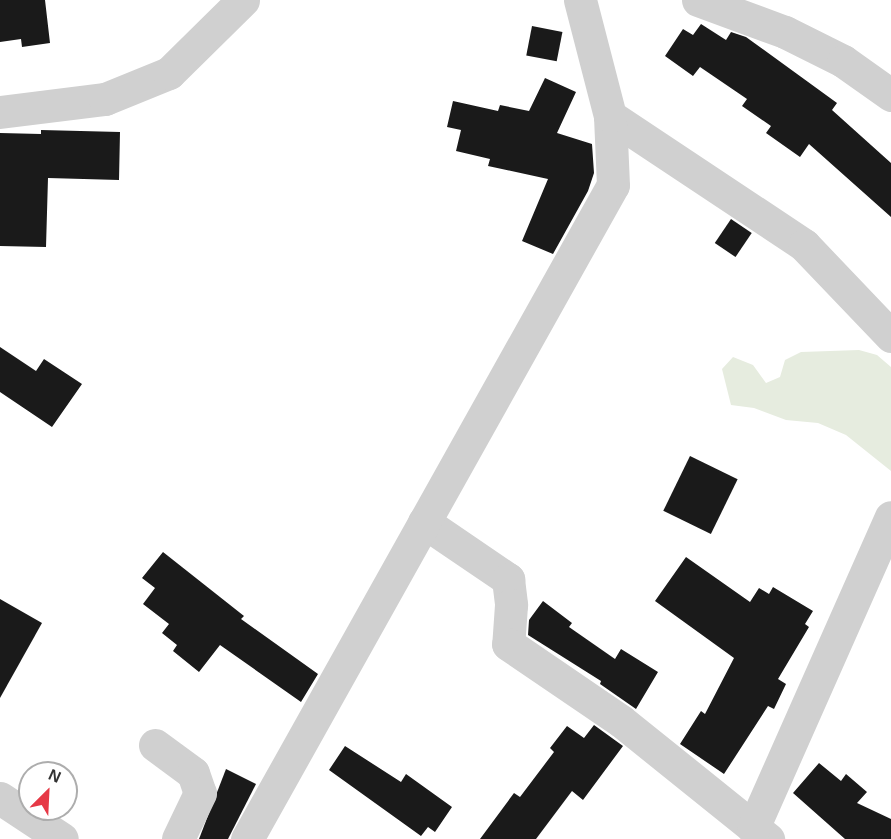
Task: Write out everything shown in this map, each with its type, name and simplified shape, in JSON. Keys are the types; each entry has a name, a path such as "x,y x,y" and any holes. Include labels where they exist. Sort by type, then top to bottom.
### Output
{"street":[{"path":"0,112 105,99 169,73 243,0"},
{"path":"247,839 613,185 610,116 580,0"},
{"path":"698,0 785,32 843,61 891,95"},
{"path":"610,116 804,245 891,336"},
{"path":"424,522 508,579 512,605 508,645 621,721 761,833 891,517"},
{"path":"155,745 193,773 200,793 178,839"},
{"path":"0,798 62,839"}],"shaded area":[{"path":"859,350 877,355 891,367 891,471 846,435 818,423 786,420 754,408 731,405 722,369 733,357 753,365 766,383 780,377 785,360 801,352"}],"building":[{"path":"0,0 45,0 50,43 22,47 21,39 0,42"},
{"path":"701,24 726,40 731,32 746,37 837,103 832,110 891,163 891,217 809,144 800,157 766,133 771,126 742,106 747,99 700,67 693,76 665,56 683,29 693,35"},
{"path":"532,26 562,32 557,61 526,55"},
{"path":"545,78 576,92 557,133 592,144 594,173 588,191 553,254 522,241 548,179 488,166 490,159 456,151 461,130 447,127 453,101 498,111 500,105 529,111"},
{"path":"41,130 120,132 119,180 48,178 46,247 0,246 0,133 41,134"},
{"path":"731,219 752,233 736,257 715,243"},
{"path":"0,347 36,371 44,359 82,384 52,427 0,392"},
{"path":"690,456 738,479 711,534 663,511"},
{"path":"163,552 244,616 241,619 318,674 301,702 220,645 199,672 173,651 177,645 162,633 169,624 143,604 155,588 142,578"},
{"path":"686,557 750,602 759,588 769,594 773,587 813,611 805,624 809,627 778,679 786,684 774,709 768,706 724,774 680,744 701,711 705,714 734,658 655,601"},
{"path":"0,599 42,623 0,698"},
{"path":"543,601 572,623 569,627 615,659 621,649 658,672 636,709 600,684 601,681 528,635 529,620"},
{"path":"594,725 623,746 583,800 572,791 536,839 480,839 514,793 520,797 554,752 550,748 567,726 584,738"},
{"path":"345,746 401,782 406,774 452,807 435,832 428,827 421,836 329,770"},
{"path":"819,763 841,781 846,774 867,792 857,803 891,819 891,839 845,839 793,793"},
{"path":"226,769 256,784 228,839 199,839"}]}
